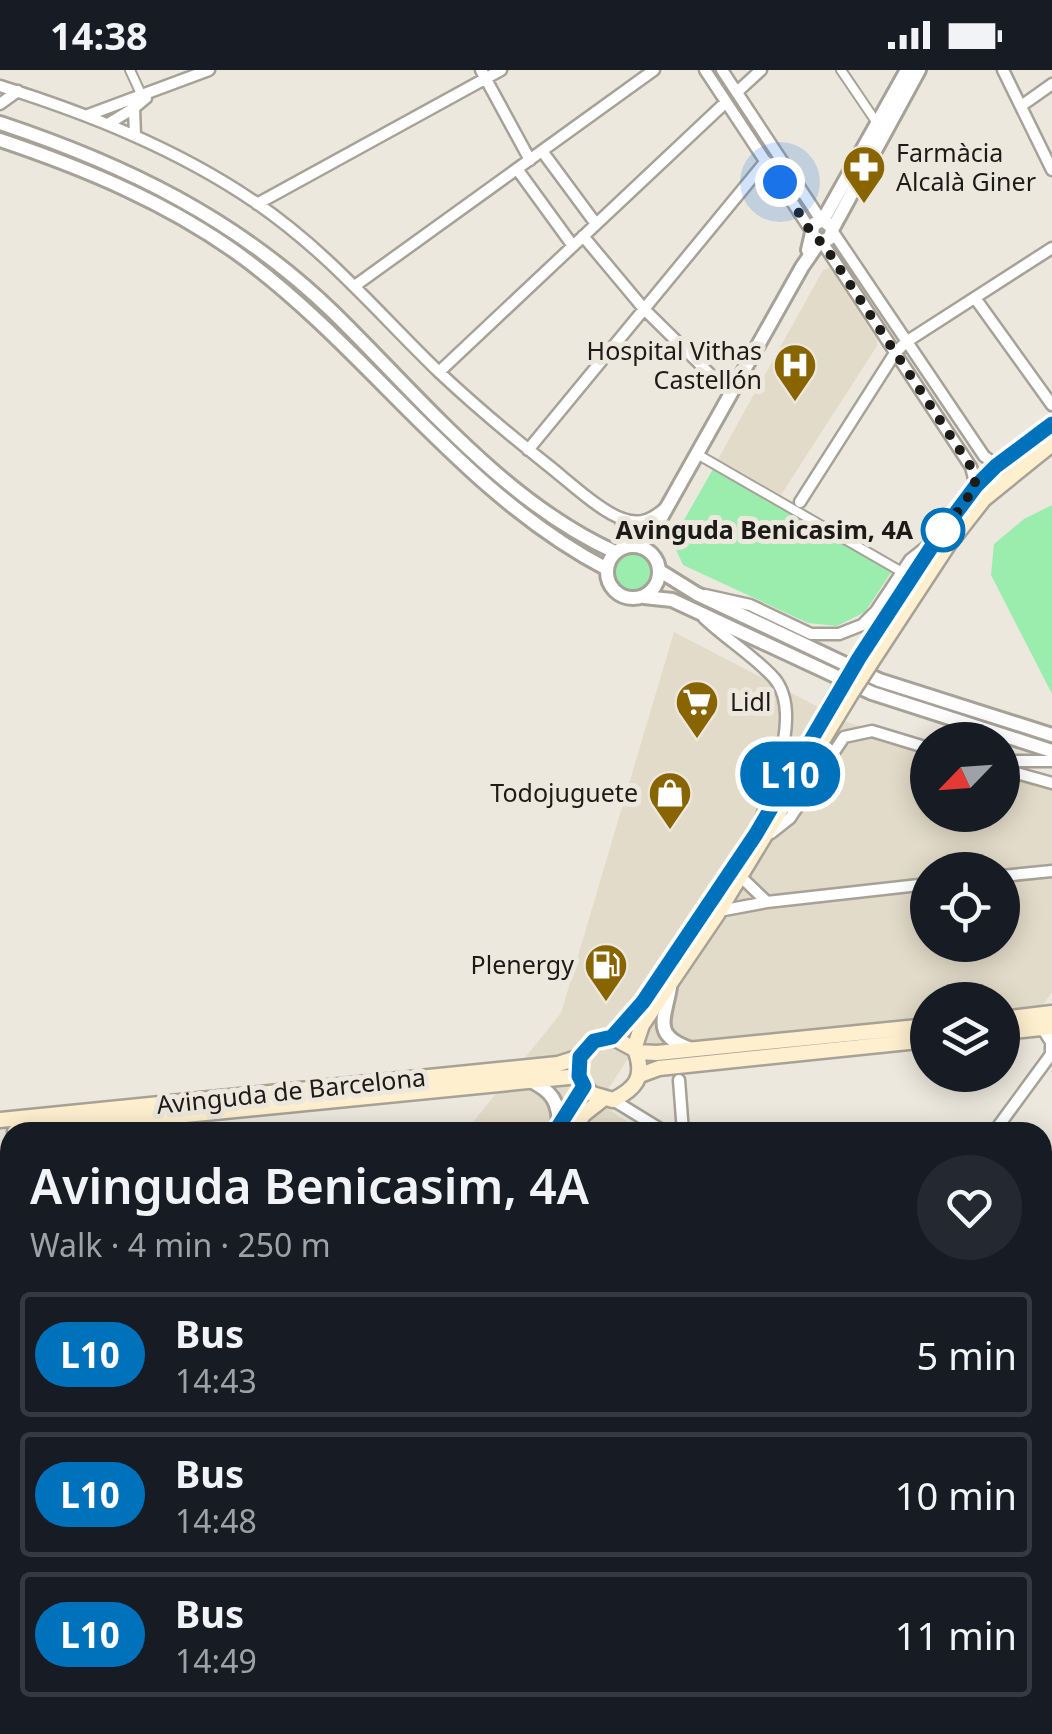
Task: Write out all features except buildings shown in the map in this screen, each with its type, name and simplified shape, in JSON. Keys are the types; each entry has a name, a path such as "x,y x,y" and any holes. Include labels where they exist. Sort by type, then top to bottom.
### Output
{"main road":[{"path":"612,1037 643,1002 759,837 938,537 996,466 1052,424"},
{"path":"864,661 984,499 1052,444"},
{"path":"574,1122 632,1090 640,1075 635,1050 642,1025 719,911 759,837"},
{"path":"1020,1019 1049,1018"},
{"path":"1020,1027 1049,1018"},
{"path":"565,1122 581,1081 580,1057 594,1041 612,1037 635,1050 694,1050 910,1028"},
{"path":"640,1075 659,1068 910,1042"},
{"name":"Avinguda de Barcelona","path":"0,1120 558,1064 580,1057"},
{"name":"Avinguda de Barcelona","path":"119,1122 529,1080 581,1081"},
{"path":"581,1081 608,1100"}],"street":[{"path":"130,70 146,95"},
{"path":"87,116 209,70"},
{"path":"257,204 483,74 501,70"},
{"path":"356,285 654,70"},
{"path":"705,70 766,161 849,258 977,446 996,466"},
{"path":"722,70 811,203 835,264 971,467 976,486"},
{"path":"737,92 760,70"},
{"path":"841,70 876,124"},
{"path":"822,231 832,203 907,70"},
{"path":"607,569 628,547 653,532 822,231 919,70"},
{"path":"1003,70 1052,170"},
{"path":"483,74 530,160"},
{"path":"1021,106 1052,84"},
{"path":"0,86 108,124 211,174 257,204 356,285 439,372 528,450 620,519 652,520 668,506"},
{"path":"0,104 18,91"},
{"path":"108,124 134,108 146,95"},
{"path":"439,372 726,102"},
{"path":"108,124 116,106"},
{"path":"134,108 134,136"},
{"path":"0,124 136,175 191,204 254,245 332,311 491,467 550,514 654,555"},
{"path":"0,140 128,189 244,258 320,324 480,478 539,526 607,569 609,583 618,594 630,599 672,600 872,693 1052,752"},
{"path":"542,151 596,224"},
{"path":"528,450 766,161"},
{"path":"517,169 573,246"},
{"path":"811,203 832,203"},
{"path":"584,236 644,309 717,381"},
{"path":"797,506 906,342 1052,248"},
{"path":"802,266 818,259 835,264 849,258"},
{"path":"974,298 1052,406"},
{"path":"964,456 977,446"},
{"path":"697,454 797,506 902,572"},
{"path":"620,519 628,547"},
{"path":"644,597 656,586 660,571 654,555 653,532"},
{"path":"697,594 750,605 811,634 838,634 862,625 910,560 938,537"},
{"path":"660,571 697,594 879,680 1052,735"},
{"path":"696,610 728,642 772,675 783,690 787,707 779,765 759,837"},
{"path":"759,837 790,818 838,743 854,733 872,732 910,743"},
{"path":"1020,761 1052,761"},
{"path":"1020,774 1052,784"},
{"path":"1020,874 1052,871"},
{"path":"740,876 767,902"},
{"path":"719,911 910,886"},
{"path":"670,987 661,1016 664,1031 676,1044 694,1050"},
{"path":"1001,1122 1052,1053 1049,1018"},
{"path":"529,1080 554,1096 561,1122"},
{"path":"679,1080 682,1122"},
{"path":"632,1090 641,1116"},
{"path":"608,1100 650,1122"}],"shaded area":[{"name":"Hospital Vithas Castellón","path":"830,268 877,340 877,346 781,495 718,459 823,270"},
{"path":"674,632 849,723 910,739 910,832 1020,832 1020,768 1052,776 1052,992 1043,1005 1020,1008 1020,982 910,982 910,1020 633,1051 599,1103 628,1122 473,1122 561,1013"}],"green space":[{"path":"717,462 896,565 865,612 837,626 808,623 683,565 672,541"},
{"path":"1052,505 1052,694 991,575 994,544 1024,519"},
{"path":"633,553 646,559 652,572 646,585 633,591 620,585 614,572 620,559"}],"bus line":[{"name":"L10","path":"561,1122 584,1086 579,1076 580,1057 594,1041 612,1037 632,1018 756,834 840,689 938,537 996,466 1052,424"}],"place":[{"name":"Farmàcia Alcalà Giner","path":"864,205"},
{"name":"Hospital Vithas Castellón","path":"795,403"},
{"name":"Avinguda Benicasim, 4A","path":"943,530"},
{"name":"Lidl","path":"697,740"},
{"name":"Todojuguete","path":"670,831"},
{"name":"Plenergy","path":"606,1003"}],"route":[{"path":"780,182 971,467 976,486 942,533 943,530"}]}
